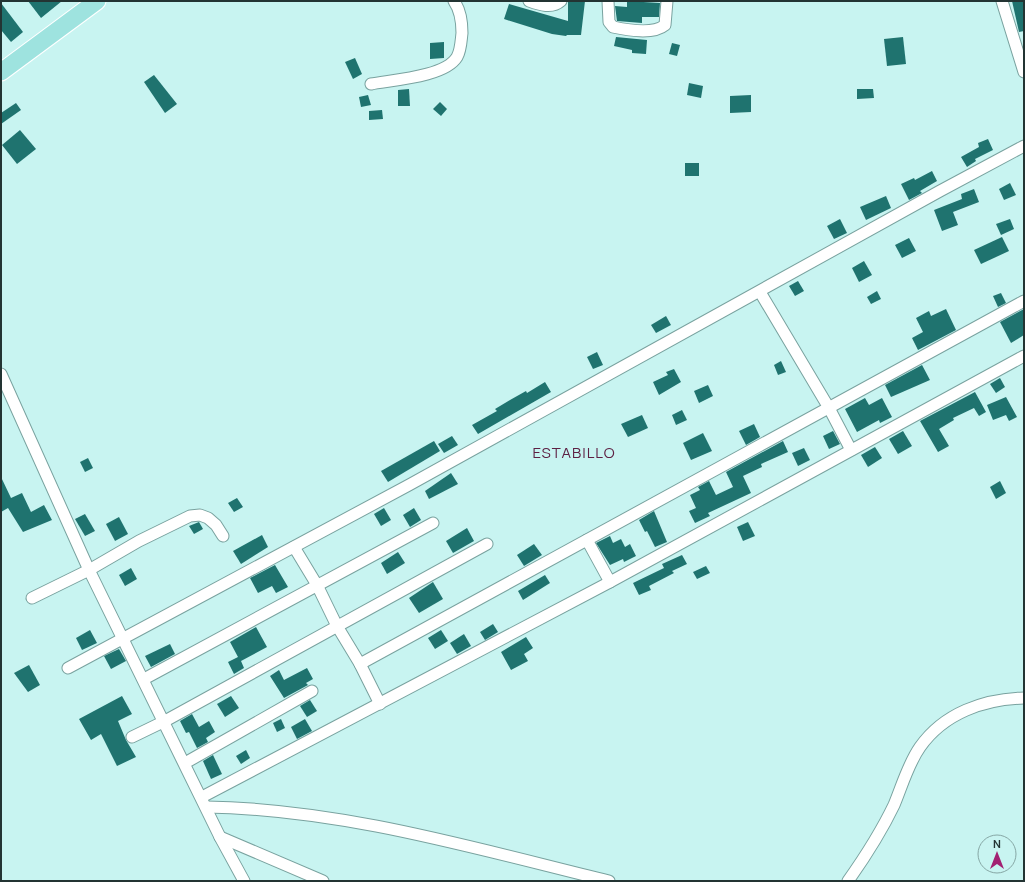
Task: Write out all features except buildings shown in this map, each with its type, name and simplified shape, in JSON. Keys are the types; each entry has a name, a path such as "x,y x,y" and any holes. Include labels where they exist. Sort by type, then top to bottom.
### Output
{"main road":[{"path":"1,72 97,1"}],"street":[{"path":"371,84 433,72 449,66 457,58 461,45 461,16 454,1"},
{"path":"529,1 546,6 556,5 561,1"},
{"path":"608,1 609,22 613,27 639,30 660,29 665,25 667,1"},
{"path":"1002,1 1024,72"},
{"path":"68,668 294,547 1024,146"},
{"path":"760,292 829,408 851,450"},
{"path":"360,664 1024,301"},
{"path":"204,802 380,704 610,582 1024,356"},
{"path":"1,374 89,570 165,721 220,837 244,881"},
{"path":"32,598 89,570 139,541 190,516 200,515 208,518 216,525 223,536"},
{"path":"144,679 433,523"},
{"path":"588,540 610,582"},
{"path":"132,737 165,721 487,544"},
{"path":"294,547 317,585 380,704"},
{"path":"185,763 312,691"},
{"path":"848,881 869,850 893,806 920,747 936,730 958,714 981,703 1024,698"},
{"path":"204,802 371,826 609,881"},
{"path":"220,837 322,881"}],"district":[{"name":"ESTABILLO","path":"574,453"}]}
